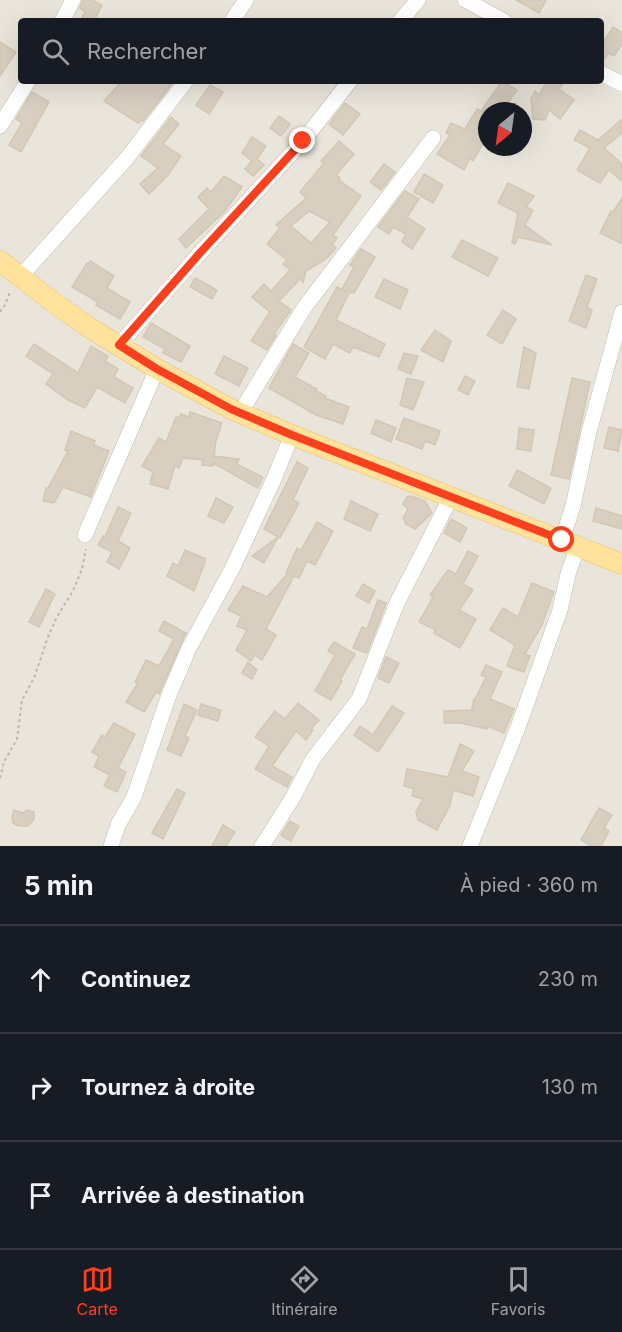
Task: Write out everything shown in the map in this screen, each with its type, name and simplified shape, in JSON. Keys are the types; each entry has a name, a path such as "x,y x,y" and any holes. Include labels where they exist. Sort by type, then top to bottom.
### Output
{"main road":[{"path":"0,261 53,302 119,345 157,369 240,413 622,564"}],"street":[{"path":"64,18 73,0"},
{"path":"234,18 246,0"},
{"path":"403,18 418,0"},
{"path":"465,0 498,18"},
{"path":"604,75 622,84"},
{"path":"0,126 26,84"},
{"path":"20,277 127,158 184,84"},
{"path":"119,345 184,270 303,141 348,84"},
{"path":"240,413 304,308 434,138"},
{"path":"470,846 517,730 560,610 568,574 573,506 622,312"},
{"path":"85,535 157,369"},
{"path":"111,846 118,825 134,797 169,694 189,648 232,569 292,435"},
{"path":"262,846 292,799 313,759 359,699 397,603 451,497"}],"path":[{"path":"0,312 20,277"},
{"path":"0,778 4,762 17,739 22,700 34,678 49,634 73,591 82,569 87,547 85,535"}],"shaded area":[{"path":"0,0 622,0 622,846 0,846"}],"building":[{"path":"83,0 92,0 102,5 96,18 82,18 85,12 80,8"},
{"path":"516,0 546,0 539,13"},
{"path":"613,27 622,33 622,44 614,56 609,53 604,59 604,41"},
{"path":"0,42 16,52 0,76"},
{"path":"119,84 172,84 143,121 138,123 104,101"},
{"path":"500,84 507,84 517,90 508,102 487,102"},
{"path":"545,84 563,84 559,89 574,100 560,119 549,110 545,120 533,119 531,99 535,91 539,95"},
{"path":"210,85 223,92 209,114 196,105"},
{"path":"32,92 49,102 21,152 9,145 22,123 16,119"},
{"path":"345,103 360,114 343,135 329,124"},
{"path":"477,109 478,152 473,161 470,158 464,170 437,154 450,135 446,133 451,123 465,129"},
{"path":"279,116 290,124 281,136 270,128"},
{"path":"171,117 179,124 163,144 181,156 168,175 149,194 140,184 158,168 141,156"},
{"path":"621,120 622,133 604,148 622,164 622,181 609,170 600,183 577,170 590,148 574,140 580,130 598,140"},
{"path":"252,137 266,146 257,159 264,165 253,176 245,169 252,161 242,153"},
{"path":"339,141 354,154 336,175 340,178 339,180 361,196 333,235 337,238 332,244 336,248 326,259 306,271 303,282 300,279 279,301 291,310 274,334 276,335 267,350 251,341 270,312 252,297 264,284 271,291 290,270 283,264 287,260 267,244 280,228 276,225 306,198 300,192 324,163 321,161","holes":["309,211 330,222 311,243 291,226"]},
{"path":"384,164 395,172 381,190 370,182"},
{"path":"424,174 443,185 433,203 414,192"},
{"path":"224,176 242,187 225,211 186,248 179,239 209,209 198,197 207,188 211,192"},
{"path":"508,183 534,196 526,207 533,210 525,225 552,245 518,237 515,244 512,243 518,213 498,203"},
{"path":"405,191 419,199 407,217 425,229 412,249 402,242 406,234 393,227 389,234 378,227"},
{"path":"622,198 622,244 600,233 611,211 613,212"},
{"path":"462,240 498,258 488,276 452,257"},
{"path":"361,249 375,257 354,293 349,293 336,320 385,344 379,357 353,347 350,353 333,344 325,359 304,347 337,287 347,292 342,289 354,267 350,265"},
{"path":"90,261 114,276 107,288 130,302 120,319 96,305 98,302 72,287"},
{"path":"586,275 597,279 587,307 592,310 586,328 569,321"},
{"path":"195,278 217,290 212,299 190,287"},
{"path":"384,279 408,290 400,309 375,297"},
{"path":"503,310 516,319 502,344 487,335"},
{"path":"151,323 190,346 181,362 163,353 165,349 143,337"},
{"path":"435,330 451,341 443,362 421,350"},
{"path":"34,344 78,373 91,346 108,356 105,361 118,369 114,377 133,388 125,403 97,387 85,408 68,400 46,384 53,374 26,356"},
{"path":"293,344 309,353 295,377 317,389 316,391 326,396 325,398 349,407 343,424 316,415 269,388"},
{"path":"524,347 536,353 529,389 517,387"},
{"path":"404,353 418,356 411,374 398,369"},
{"path":"224,356 248,368 239,386 215,374"},
{"path":"465,376 475,381 468,395 458,390"},
{"path":"407,378 424,382 413,410 400,405"},
{"path":"572,378 590,382 569,479 551,475"},
{"path":"190,412 222,423 214,456 239,459 236,464 263,477 258,488 213,463 213,466 202,465 203,460 183,458 179,468 175,466 168,489 150,484 153,472 142,466 159,438 166,442 176,417 179,418 181,414 189,417"},
{"path":"404,418 440,431 435,445 425,441 422,449 396,439"},
{"path":"376,420 396,428 391,442 371,433"},
{"path":"609,427 622,430 618,451 604,448"},
{"path":"519,428 534,430 531,451 517,449"},
{"path":"71,431 95,441 93,445 109,451 91,497 63,487 54,503 43,501 46,488 68,451 65,450"},
{"path":"297,462 308,468 293,500 299,503 280,538 264,529"},
{"path":"517,470 551,488 544,504 509,486"},
{"path":"411,496 425,501 432,513 415,529 406,524 403,518 408,509 403,504 407,497"},
{"path":"216,498 233,507 224,523 208,516"},
{"path":"351,501 378,514 370,531 344,519"},
{"path":"118,507 131,513 118,541 130,548 119,569 107,562 112,552 98,545 103,536 105,537"},
{"path":"596,508 622,516 622,529 593,521"},
{"path":"451,519 467,528 460,542 444,533"},
{"path":"317,522 333,531 315,565 307,561 299,578 294,576 266,629 276,635 262,660 255,655 251,661 236,650 247,630 237,626 241,616 228,610 243,586 267,597 288,573 286,573 297,548 301,550"},
{"path":"278,537 264,563 252,556"},
{"path":"185,550 206,559 194,591 167,576 173,563 178,566"},
{"path":"468,551 478,556 463,584 473,590 459,610 476,619 460,648 434,633 436,630 419,622 433,597 430,595 448,570 456,574"},
{"path":"532,583 554,592 542,625 525,654 530,656 524,672 507,666 515,645 490,630 503,608 518,617"},
{"path":"363,584 375,591 369,603 356,596"},
{"path":"46,589 55,594 39,627 29,622"},
{"path":"378,600 386,603 367,653 353,648 362,627 367,629"},
{"path":"164,621 186,633 159,694 156,692 144,712 126,702 138,683 135,682 146,660 159,666 174,639 159,631"},
{"path":"334,642 355,654 331,700 315,691 335,655 328,651"},
{"path":"386,657 399,663 389,683 378,678"},
{"path":"248,662 257,670 252,679 242,673"},
{"path":"486,665 502,672 490,699 514,709 504,733 487,726 487,729 461,723 444,723 444,711 474,710 472,709 474,699 486,677 481,675"},
{"path":"298,703 319,720 311,729 313,730 306,740 296,731 272,766 292,777 287,787 255,769 269,746 255,737 275,711 285,719"},
{"path":"184,704 197,710 185,736 189,738 181,756 167,750"},
{"path":"201,704 221,710 218,721 198,715"},
{"path":"392,706 404,713 378,752 354,735 360,726 373,735"},
{"path":"114,723 135,734 118,768 126,772 117,792 104,786 110,775 94,767 99,756 92,752 102,735 105,737"},
{"path":"460,744 474,751 462,771 479,777 473,796 453,790 450,805 437,830 418,820 416,812 423,799 412,796 414,789 404,786 407,769 448,777"},
{"path":"177,789 185,793 163,839 152,833"},
{"path":"599,808 612,815 604,828 609,831 601,846 591,846 581,840"},
{"path":"14,810 23,813 27,810 34,812 34,819 28,826 19,826 13,823"},
{"path":"290,821 299,826 291,841 281,835"},
{"path":"223,825 235,832 226,846 212,846"}],"route":[{"path":"303,141 119,345 157,369 231,409 562,540"}]}
